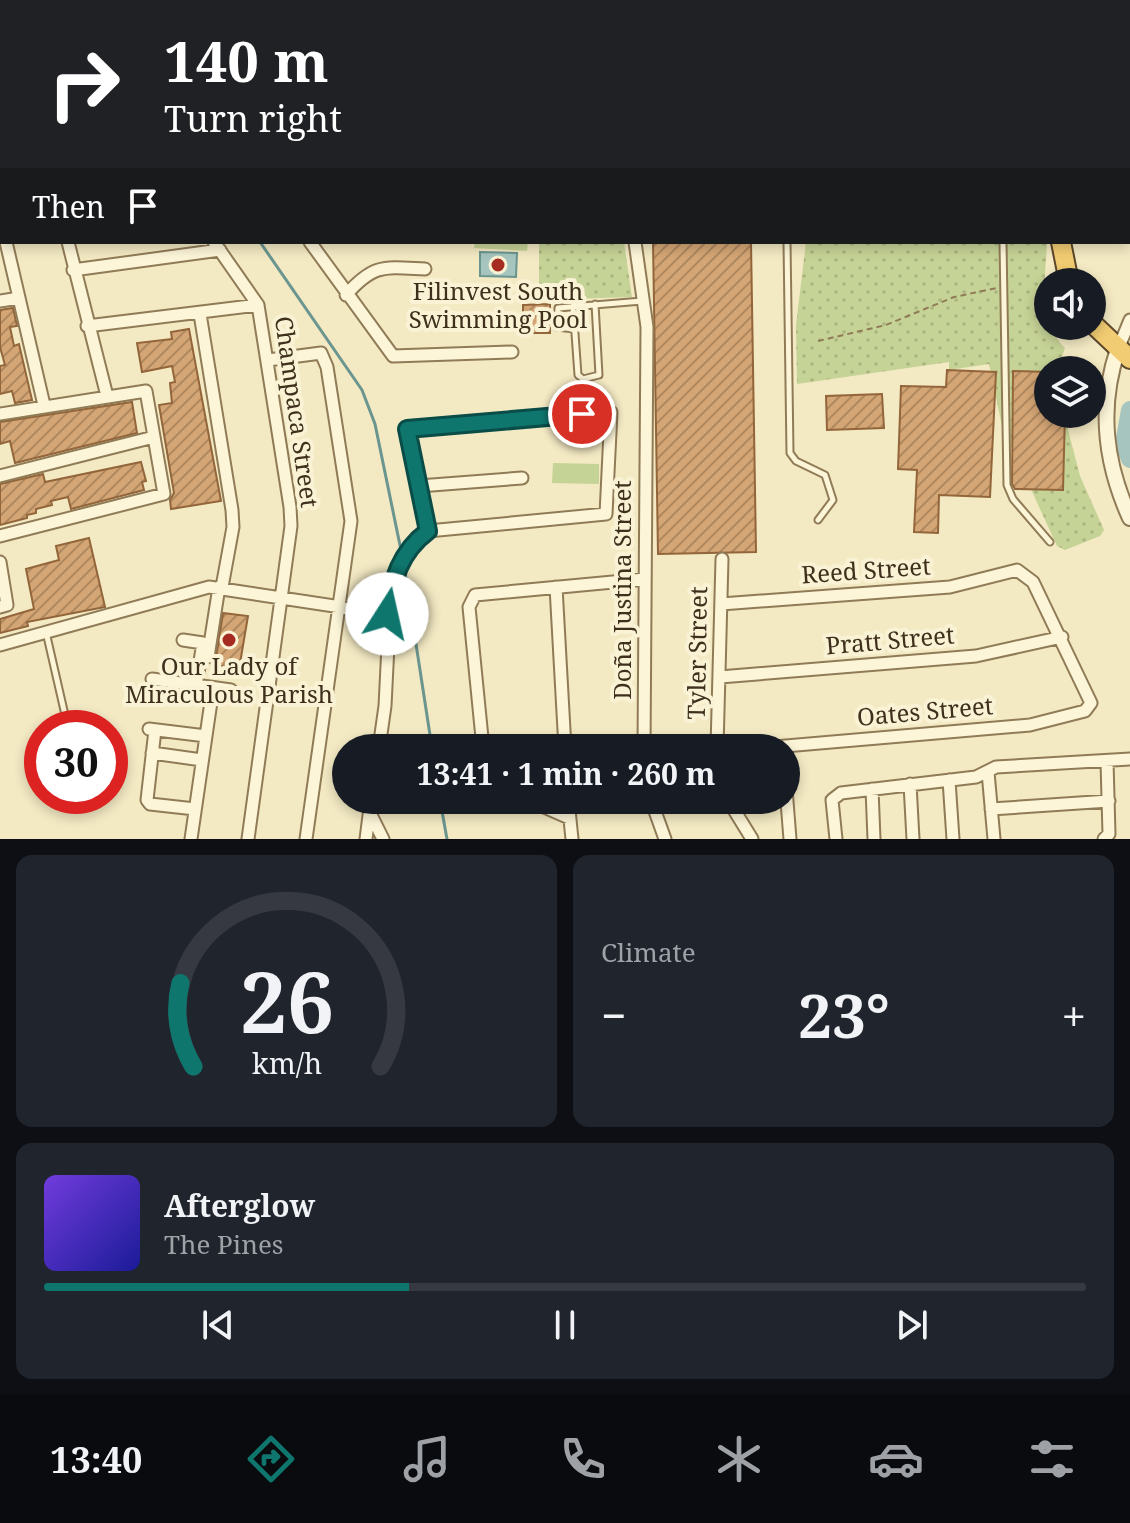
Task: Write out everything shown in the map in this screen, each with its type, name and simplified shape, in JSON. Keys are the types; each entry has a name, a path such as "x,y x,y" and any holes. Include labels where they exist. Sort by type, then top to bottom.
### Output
{"highway":[{"path":"1061,244 1066,268"},
{"path":"1106,337 1125,355"}],"street":[{"path":"6,244 44,405"},
{"path":"68,244 107,396"},
{"path":"311,244 393,356 512,352"},
{"name":"Doña Justina Street","path":"635,244 647,327 644,734"},
{"path":"73,270 217,246"},
{"name":"Champaca Street","path":"217,246 258,305 290,507 248,839"},
{"path":"346,295 365,274 375,269 425,269"},
{"path":"0,301 19,298"},
{"path":"87,326 258,305"},
{"path":"200,314 233,527 208,657"},
{"path":"1130,320 1125,355 1109,385 1105,434 1112,477 1130,518"},
{"path":"268,360 321,353 327,367 351,521 306,839"},
{"path":"0,414 146,391 164,494 0,536"},
{"path":"381,734 387,679 387,614 396,570 414,541 428,531 606,514 611,412 407,429 428,531"},
{"path":"0,476 154,437"},
{"path":"419,486 522,478"},
{"name":"Tyler Street","path":"718,734 722,559"},
{"path":"0,562 7,605 0,607"},
{"name":"Reed Street","path":"721,604 950,587 1013,570 1026,574 1033,582 1062,637"},
{"path":"482,734 469,607 472,598 478,593 645,579"},
{"path":"0,645 220,587 387,614"},
{"path":"556,587 564,734"},
{"name":"Pratt Street","path":"720,677 976,656 1062,637"},
{"name":"Oates Street","path":"800,745 1030,725 1090,707 1062,637"},
{"path":"183,640 203,643 196,685"},
{"path":"152,679 231,690"},
{"path":"191,839 213,688"},
{"path":"195,809 150,804 147,797 152,730 206,736"},
{"path":"152,753 202,760"},
{"path":"836,839 833,797 949,780 988,772 996,767 1130,759"},
{"path":"1104,839 1110,830 1107,761"},
{"path":"988,772 994,839"},
{"path":"949,780 953,839"},
{"path":"910,784 913,839"},
{"path":"872,789 874,839"},
{"path":"991,809 1109,801"},
{"path":"366,839 369,814"},
{"path":"373,814 383,839"},
{"path":"560,814 569,818"},
{"path":"569,814 572,839"},
{"path":"656,814 665,839"},
{"path":"737,814 752,839"},
{"path":"788,814 790,839"}],"lane":[{"path":"787,244 790,453 796,461 825,475 833,500 818,520"},
{"path":"1003,244 1007,485 1013,499 1050,542"},
{"path":"574,329 559,329 555,312 560,307 643,301"},
{"path":"573,306 578,377 596,378 599,372 595,304"},
{"path":"46,632 64,710"}],"path":[{"path":"818,341 886,325 954,297 1004,287"}],"green space":[{"path":"475,244 528,244 527,251 474,248"},
{"path":"539,244 624,244 632,297 539,300"},
{"path":"806,244 1047,244 1045,268 1034,268 1034,340 1059,340 1065,348 1062,356 1034,356 1034,428 1068,428 1080,476 1104,530 1100,536 1065,550 1057,546 1002,426 989,364 949,370 949,362 797,384 796,325"},
{"path":"553,463 599,464 599,484 552,483"}],"water":[{"name":"Filinvest South Swimming Pool","path":"480,252 517,253 516,277 480,276"}],"building":[{"path":"653,244 751,244 756,552 658,554"},
{"path":"550,304 550,333 523,333 523,305"},
{"path":"13,308 17,326 10,327 14,346 19,344 32,400 15,403 12,391 0,394 0,366 5,365 0,347 0,310"},
{"path":"189,329 221,501 171,509 170,500 174,493 159,405 172,403 170,383 175,382 172,366 142,372 137,343 172,339 171,332"},
{"path":"947,370 996,372 990,497 939,495 938,533 914,532 917,470 898,469 901,386 946,387"},
{"path":"1013,371 1034,372 1034,428 1065,428 1063,490 1015,489 1012,484"},
{"path":"882,394 884,428 827,430 826,396"},
{"path":"132,402 137,433 15,463 10,441 0,444 0,422"},
{"path":"141,462 146,481 142,482 144,490 71,509 68,497 51,501 52,505 36,509 36,513 27,515 27,518 0,525 0,484 43,474 45,482"},
{"path":"89,538 105,607 27,622 28,626 0,633 0,619 34,609 26,569 59,560 56,546"},
{"name":"Our Lady of Miraculous Parish","path":"223,613 248,616 239,669 212,665 216,658"}],"waterway":[{"path":"261,244 362,390 375,424 402,555"},
{"path":"1130,410 1124,444 1130,459"},
{"path":"404,566 430,734"},
{"path":"443,814 447,839"}],"place":[{"name":"Filinvest South Swimming Pool","path":"498,265"},
{"name":"Our Lady of Miraculous Parish","path":"229,640"}],"route":[{"path":"387,614 396,570 414,541 428,531 407,429 582,414"}]}
